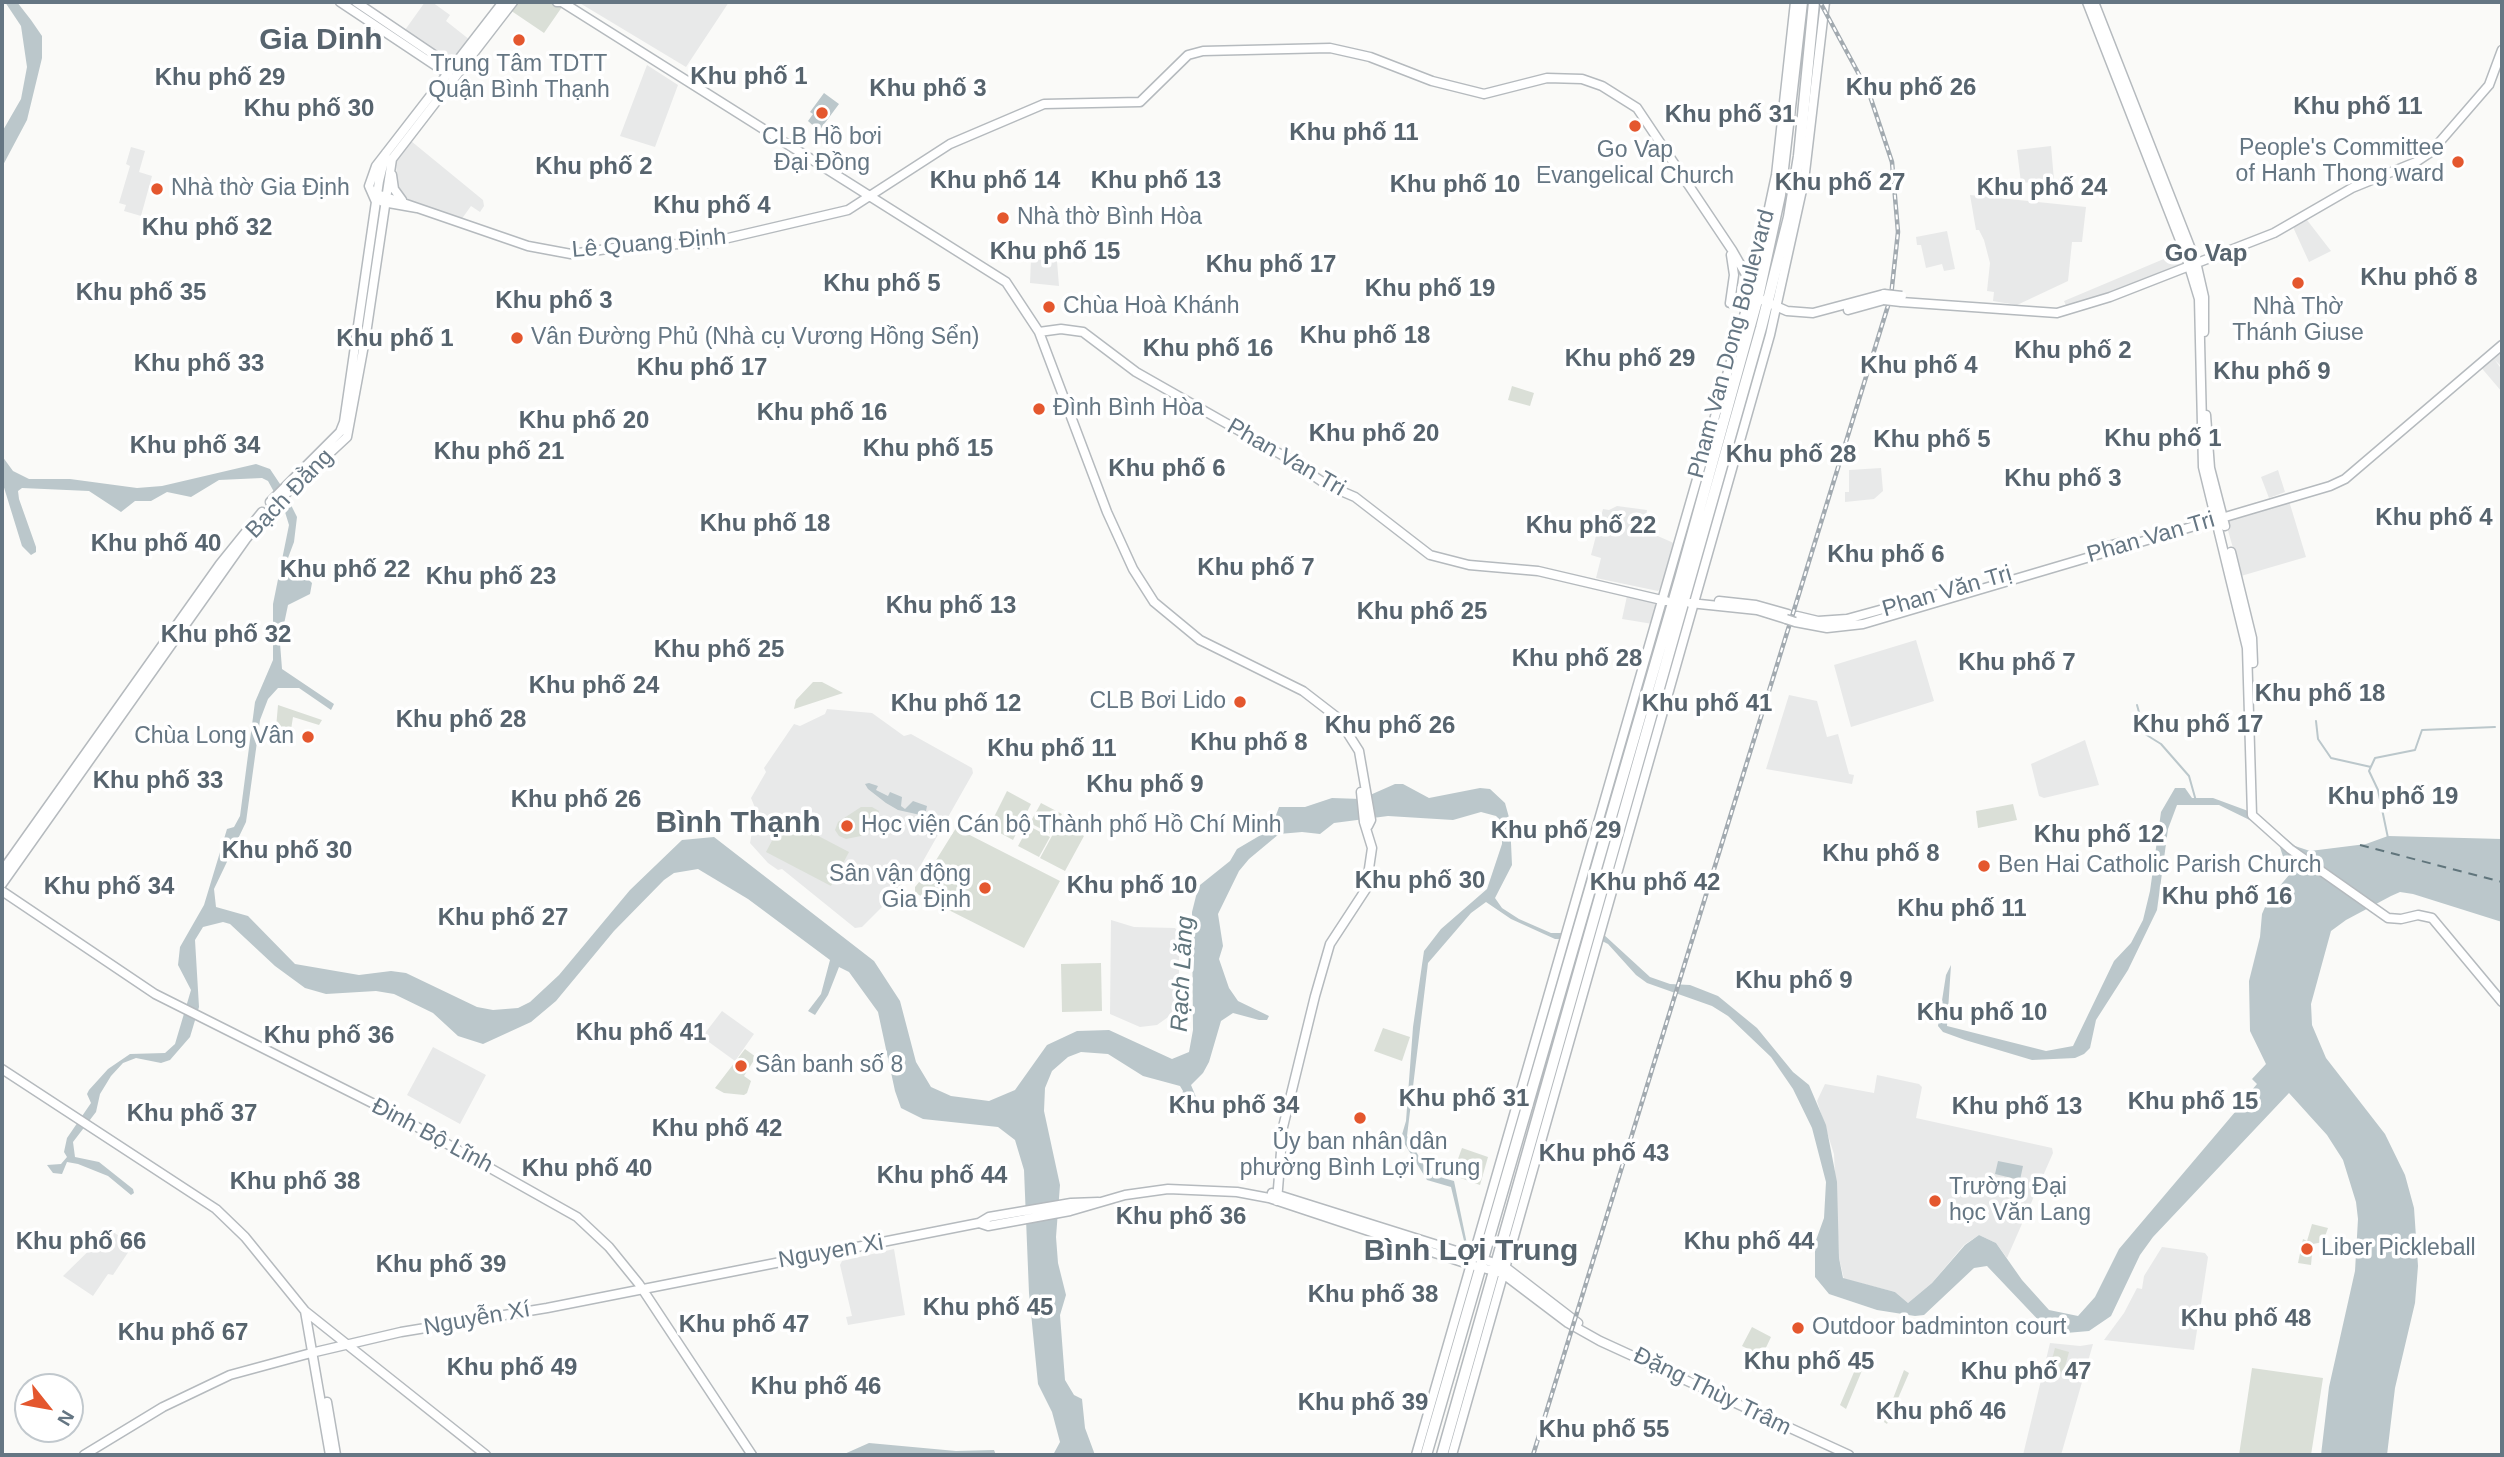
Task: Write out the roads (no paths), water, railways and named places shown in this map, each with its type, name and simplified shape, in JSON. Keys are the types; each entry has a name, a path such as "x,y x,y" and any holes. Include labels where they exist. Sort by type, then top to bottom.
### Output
{"highway":[{"name":"Pham Van Dong Boulevard","path":"1690,601 1743,398 1780,195 1802,2"},
{"name":"Pham Van Dong Boulevard","path":"1434,1409 1464,1325 1478,1263 1692,515 1789,217 1806,101 1814,2"},
{"path":"1442,1455 1458,1418 1690,601"},
{"path":"1426,1455 1434,1409"}],"main road":[{"path":"340,2 369,16 452,72"},
{"path":"356,2 369,16"},
{"path":"389,156 381,199 369,192 370,178 503,2"},
{"path":"452,72 513,2"},
{"path":"557,2 562,2 1006,282 1039,332 1119,539 1154,602 1200,640 1315,699 1338,718 1361,756 1372,848 1366,889 1330,944 1315,996 1284,1118 1276,1197 1499,1268"},
{"name":"Pham Van Dong Boulevard","path":"1690,601 1756,386 1760,302 1795,2"},
{"name":"Pham Van Dong Boulevard","path":"1760,302 1797,220 1817,89 1825,2"},
{"path":"2087,2 2192,264"},
{"path":"2094,2 2192,264 2205,307 2203,378 2210,468 2248,648 2253,811 2292,846 2390,917 2402,919 2423,915 2437,922 2502,1002"},
{"name":"Lê Quang Định","path":"381,199 417,208 528,246 570,254 629,246 707,243 843,210 950,144 1029,108 1055,102 1140,102 1188,55 1202,51 1330,48 1370,57 1447,86 1489,94 1547,78 1582,79 1602,86 1637,108 1730,248"},
{"path":"1732,280 1740,277 1760,302 1796,317 1822,316 1884,297 2061,312 2110,298 2274,233 2352,188 2416,162 2431,152 2489,85 2502,50"},
{"path":"1806,101 1817,89"},
{"path":"389,156 393,186 402,200"},
{"name":"Lê Quang Định","path":"381,199 402,200 417,208"},
{"name":"Bạch Đằng","path":"2,884 36,830 242,534 340,432 345,422 381,199"},
{"path":"1730,248 1760,302"},
{"path":"1730,248 1731,306 1760,302"},
{"name":"Phan Van Tri","path":"1039,332 1061,329 1083,332 1136,372 1289,459 1327,485 1354,497 1430,555 1469,565 1521,568 1668,598"},
{"path":"2129,542 2345,479 2502,340"},
{"path":"2376,450 2502,345"},
{"path":"1743,398 1756,386"},
{"name":"Phan Van Tri","path":"1955,592 2220,516"},
{"name":"Phan Văn Trị","path":"1690,601 1756,605 1791,618 1818,621 1862,620 1955,592"},
{"path":"1668,598 1690,601"},
{"name":"Bạch Đằng","path":"2,871 36,830"},
{"name":"Đinh Bộ Lĩnh","path":"2,891 119,971 181,1008 338,1084 546,1198 593,1231 642,1289 752,1455"},
{"path":"2,1069 216,1209 245,1237 305,1311 486,1455"},
{"name":"Nguyen Xi","path":"642,1289 979,1223 989,1217 1021,1216 1125,1195 1175,1188 1276,1197"},
{"name":"Pham Van Dong Boulevard","path":"1434,1409 1478,1263"},
{"name":"Đặng Thùy Trâm","path":"1499,1268 1613,1344 1761,1417 1849,1455"},
{"name":"Nguyễn Xí","path":"84,1455 163,1407 230,1375 345,1345 642,1289"},
{"path":"305,1311 330,1455"},
{"path":"312,1352 320,1374 336,1455"},
{"path":"1418,1455 1434,1409"},
{"path":"1450,1455 1458,1418"}],"waterway":[{"path":"2137,705 2145,734 2161,744 2189,776 2196,801"},
{"path":"2316,721 2318,739 2331,758 2371,767"},
{"path":"2388,838 2378,790 2369,771 2375,758 2415,750 2422,730 2495,727"}],"railway":[{"path":"1533,1455 1891,296 1898,232 1892,162 1869,93 1820,2"}],"place":[{"name":"Trung Tâm TDTT Quận Bình Thạnh","path":"519,40"},
{"name":"CLB Hồ bơi Đại Đồng","path":"822,113"},
{"name":"Go Vap Evangelical Church","path":"1635,126"},
{"name":"People's Committee of Hanh Thong ward","path":"2458,162"},
{"name":"Nhà thờ Gia Định","path":"157,189"},
{"name":"Nhà thờ Bình Hòa","path":"1003,218"},
{"name":"Nhà Thờ Thánh Giuse","path":"2298,283"},
{"name":"Chùa Hoà Khánh","path":"1049,307"},
{"name":"Vân Đường Phủ (Nhà cụ Vương Hồng Sển)","path":"517,338"},
{"name":"Đình Bình Hòa","path":"1039,409"},
{"name":"CLB Bơi Lido","path":"1240,702"},
{"name":"Chùa Long Vân","path":"308,737"},
{"name":"Học viện Cán bộ Thành phố Hồ Chí Minh","path":"847,826"},
{"name":"Ben Hai Catholic Parish Church","path":"1984,866"},
{"name":"Sân vận động Gia Định","path":"985,888"},
{"name":"Sân banh số 8","path":"741,1066"},
{"name":"Ủy ban nhân dân phường Bình Lợi Trung","path":"1360,1118"},
{"name":"Trường Đại học Văn Lang","path":"1935,1201"},
{"name":"Liber Pickleball","path":"2307,1249"},
{"name":"Outdoor badminton court","path":"1798,1328"}],"district":[{"name":"Gia Dinh","path":"321,41"},
{"name":"Khu phố 1","path":"749,77"},
{"name":"Khu phố 29","path":"220,78"},
{"name":"Khu phố 26","path":"1911,88"},
{"name":"Khu phố 3","path":"928,89"},
{"name":"Khu phố 11","path":"2358,107"},
{"name":"Khu phố 30","path":"309,109"},
{"name":"Khu phố 31","path":"1730,115"},
{"name":"Khu phố 11","path":"1354,133"},
{"name":"Khu phố 2","path":"594,167"},
{"name":"Khu phố 14","path":"995,181"},
{"name":"Khu phố 13","path":"1156,181"},
{"name":"Khu phố 27","path":"1840,183"},
{"name":"Khu phố 10","path":"1455,185"},
{"name":"Khu phố 24","path":"2042,188"},
{"name":"Khu phố 4","path":"712,206"},
{"name":"Khu phố 32","path":"207,228"},
{"name":"Khu phố 15","path":"1055,252"},
{"name":"Go Vap","path":"2206,254"},
{"name":"Khu phố 17","path":"1271,265"},
{"name":"Khu phố 8","path":"2419,278"},
{"name":"Khu phố 5","path":"882,284"},
{"name":"Khu phố 19","path":"1430,289"},
{"name":"Khu phố 35","path":"141,293"},
{"name":"Khu phố 3","path":"554,301"},
{"name":"Khu phố 18","path":"1365,336"},
{"name":"Khu phố 1","path":"395,339"},
{"name":"Khu phố 16","path":"1208,349"},
{"name":"Khu phố 2","path":"2073,351"},
{"name":"Khu phố 29","path":"1630,359"},
{"name":"Khu phố 33","path":"199,364"},
{"name":"Khu phố 4","path":"1919,366"},
{"name":"Khu phố 17","path":"702,368"},
{"name":"Khu phố 9","path":"2272,372"},
{"name":"Khu phố 16","path":"822,413"},
{"name":"Khu phố 20","path":"584,421"},
{"name":"Khu phố 20","path":"1374,434"},
{"name":"Khu phố 1","path":"2163,439"},
{"name":"Khu phố 5","path":"1932,440"},
{"name":"Khu phố 34","path":"195,446"},
{"name":"Khu phố 15","path":"928,449"},
{"name":"Khu phố 21","path":"499,452"},
{"name":"Khu phố 28","path":"1791,455"},
{"name":"Khu phố 6","path":"1167,469"},
{"name":"Khu phố 3","path":"2063,479"},
{"name":"Khu phố 4","path":"2434,518"},
{"name":"Khu phố 18","path":"765,524"},
{"name":"Khu phố 22","path":"1591,526"},
{"name":"Khu phố 40","path":"156,544"},
{"name":"Khu phố 6","path":"1886,555"},
{"name":"Khu phố 7","path":"1256,568"},
{"name":"Khu phố 22","path":"345,570"},
{"name":"Khu phố 23","path":"491,577"},
{"name":"Khu phố 13","path":"951,606"},
{"name":"Khu phố 25","path":"1422,612"},
{"name":"Khu phố 32","path":"226,635"},
{"name":"Khu phố 25","path":"719,650"},
{"name":"Khu phố 28","path":"1577,659"},
{"name":"Khu phố 7","path":"2017,663"},
{"name":"Khu phố 24","path":"594,686"},
{"name":"Khu phố 18","path":"2320,694"},
{"name":"Khu phố 12","path":"956,704"},
{"name":"Khu phố 41","path":"1707,704"},
{"name":"Khu phố 28","path":"461,720"},
{"name":"Khu phố 17","path":"2198,725"},
{"name":"Khu phố 26","path":"1390,726"},
{"name":"Khu phố 8","path":"1249,743"},
{"name":"Khu phố 11","path":"1052,749"},
{"name":"Khu phố 33","path":"158,781"},
{"name":"Khu phố 9","path":"1145,785"},
{"name":"Khu phố 19","path":"2393,797"},
{"name":"Khu phố 26","path":"576,800"},
{"name":"Bình Thạnh","path":"738,824"},
{"name":"Khu phố 29","path":"1556,831"},
{"name":"Khu phố 12","path":"2099,835"},
{"name":"Khu phố 30","path":"287,851"},
{"name":"Khu phố 8","path":"1881,854"},
{"name":"Khu phố 30","path":"1420,881"},
{"name":"Khu phố 42","path":"1655,883"},
{"name":"Khu phố 10","path":"1132,886"},
{"name":"Khu phố 34","path":"109,887"},
{"name":"Khu phố 16","path":"2227,897"},
{"name":"Khu phố 11","path":"1962,909"},
{"name":"Khu phố 27","path":"503,918"},
{"name":"Khu phố 9","path":"1794,981"},
{"name":"Khu phố 10","path":"1982,1013"},
{"name":"Khu phố 41","path":"641,1033"},
{"name":"Khu phố 36","path":"329,1036"},
{"name":"Khu phố 31","path":"1464,1099"},
{"name":"Khu phố 15","path":"2193,1102"},
{"name":"Khu phố 34","path":"1234,1106"},
{"name":"Khu phố 13","path":"2017,1107"},
{"name":"Khu phố 37","path":"192,1114"},
{"name":"Khu phố 42","path":"717,1129"},
{"name":"Khu phố 43","path":"1604,1154"},
{"name":"Khu phố 40","path":"587,1169"},
{"name":"Khu phố 44","path":"942,1176"},
{"name":"Khu phố 38","path":"295,1182"},
{"name":"Khu phố 36","path":"1181,1217"},
{"name":"Khu phố 66","path":"81,1242"},
{"name":"Khu phố 44","path":"1749,1242"},
{"name":"Bình Lợi Trung","path":"1471,1252"},
{"name":"Khu phố 39","path":"441,1265"},
{"name":"Khu phố 38","path":"1373,1295"},
{"name":"Khu phố 45","path":"988,1308"},
{"name":"Khu phố 48","path":"2246,1319"},
{"name":"Khu phố 47","path":"744,1325"},
{"name":"Khu phố 67","path":"183,1333"},
{"name":"Khu phố 45","path":"1809,1362"},
{"name":"Khu phố 49","path":"512,1368"},
{"name":"Khu phố 47","path":"2026,1372"},
{"name":"Khu phố 46","path":"816,1387"},
{"name":"Khu phố 39","path":"1363,1403"},
{"name":"Khu phố 46","path":"1941,1412"},
{"name":"Khu phố 55","path":"1604,1430"}],"water label":[{"name":"Rạch Lăng","path":"1183,974"}]}
